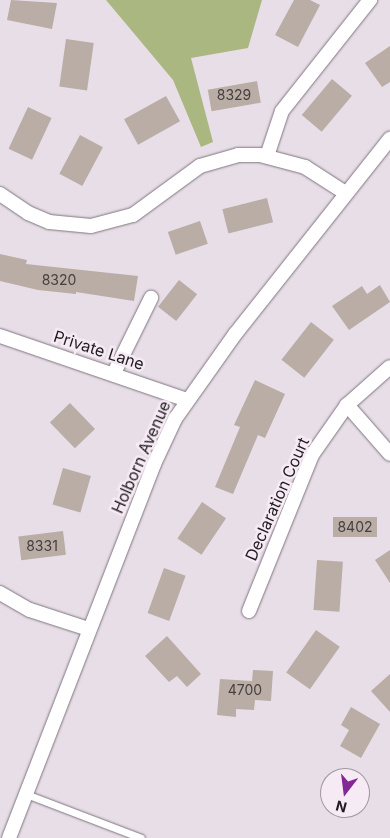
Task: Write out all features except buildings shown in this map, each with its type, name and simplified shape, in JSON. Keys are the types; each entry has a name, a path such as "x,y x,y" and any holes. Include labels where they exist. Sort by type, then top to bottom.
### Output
{"street":[{"path":"267,156 273,131 287,104 370,0"},
{"name":"Holborn Avenue","path":"9,838 88,629 154,464 187,400 344,192 390,139"},
{"path":"0,194 28,213 49,222 91,226 133,215 200,166 238,155 267,156 305,167 344,192"},
{"path":"114,373 151,298"},
{"name":"Private Lane","path":"0,336 114,373 187,400"},
{"name":"Declaration Court","path":"249,611 312,455 347,405 390,367"},
{"path":"347,405 390,454"},
{"path":"0,593 30,610 88,629"}],"lane":[{"path":"26,794 141,838"}],"green space":[{"path":"106,0 262,0 248,48 191,58 213,142 201,147 173,80"}]}
